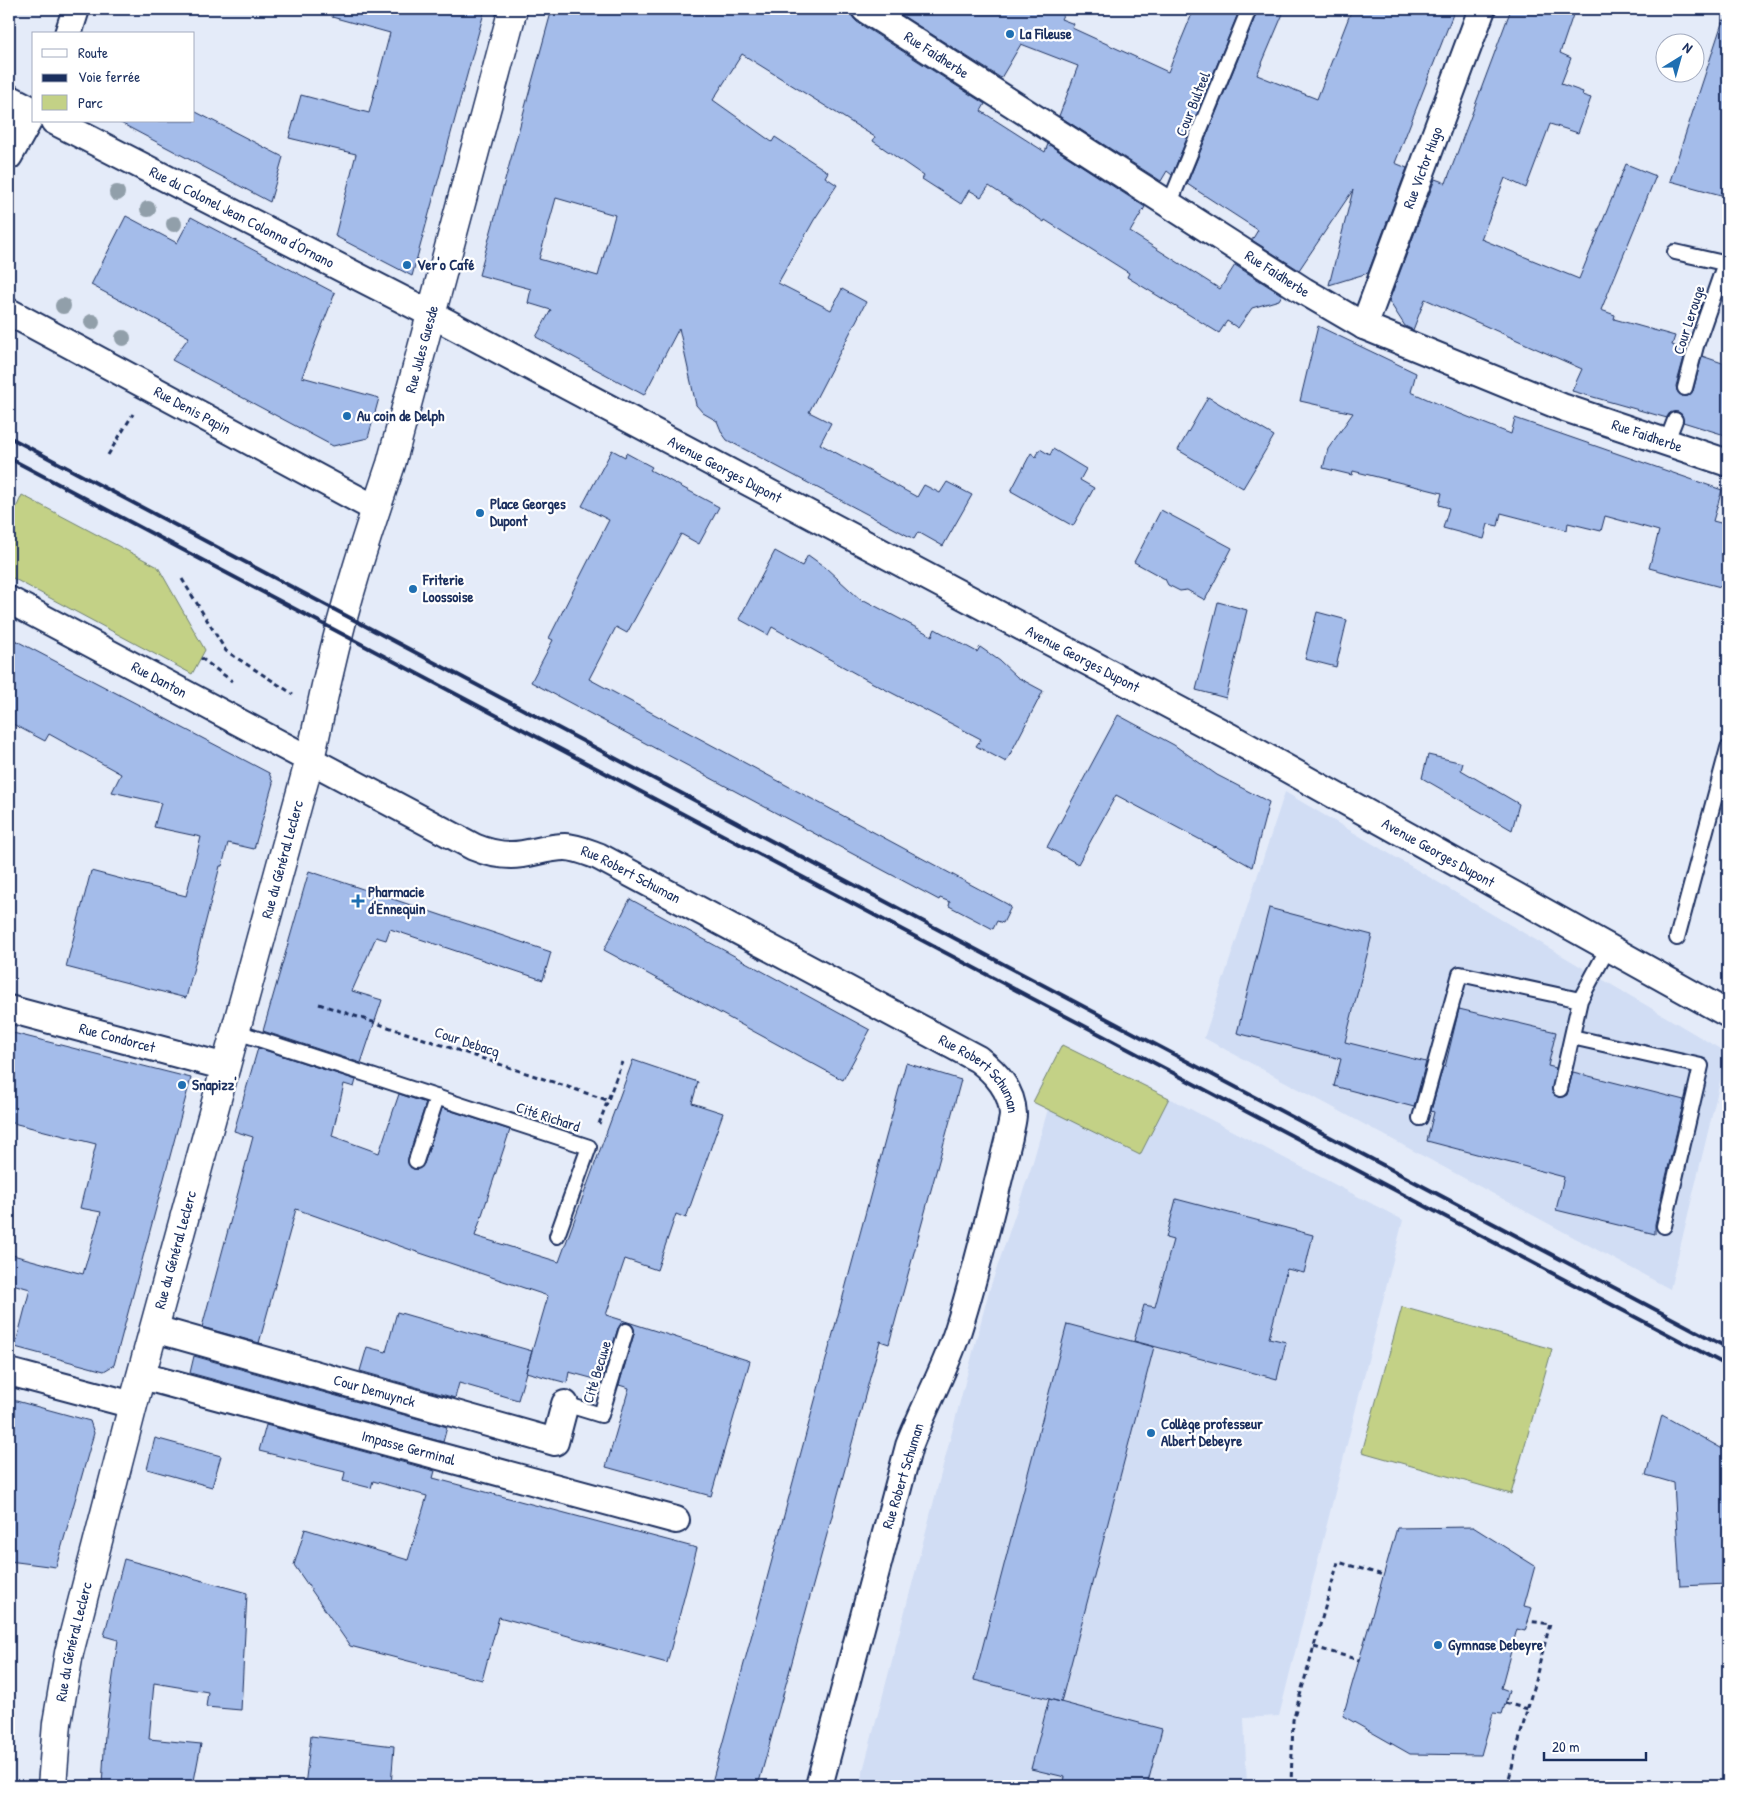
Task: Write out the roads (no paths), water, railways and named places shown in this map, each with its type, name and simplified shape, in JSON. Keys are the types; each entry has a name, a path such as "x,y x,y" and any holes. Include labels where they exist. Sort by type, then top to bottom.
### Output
{"street":[{"path":"69,32 76,9"},
{"name":"Rue Jules Guesde","path":"321,716 329,673 376,509 391,464 513,9"},
{"name":"Rue Faidherbe","path":"864,9 1321,302 1364,326 1562,407 1671,432 1728,463"},
{"name":"Rue Victor Hugo","path":"1364,326 1482,9"},
{"path":"9,98 32,110"},
{"path":"9,156 32,115"},
{"name":"Rue du Colonel Jean Colonna d'Ornano","path":"56,122 431,314"},
{"name":"Rue Denis Papin","path":"9,312 376,509"},
{"name":"Avenue Georges Dupont","path":"431,314 1230,737 1728,1014"},
{"name":"Rue Danton","path":"9,600 310,759"},
{"name":"Rue du Général Leclerc","path":"52,1786 57,1723 69,1653 134,1405 237,1032 321,716"},
{"name":"Rue Robert Schuman","path":"310,759 474,847 493,854 512,855 548,848 566,847 583,850 598,856 978,1059 991,1069 1003,1083 1010,1099 1013,1115 970,1288 958,1331 909,1446 819,1786"},
{"name":"Rue Condorcet","path":"9,1009 226,1068"},
{"name":"Cour Demuynck","path":"155,1329 555,1442 565,1404"},
{"path":"9,1372 134,1405"},
{"name":"Impasse Germinal","path":"142,1376 676,1520"}],"lane":[{"name":"Cour Bulteel","path":"1170,205 1247,14"},
{"name":"Cour Lerouge","path":"1675,252 1727,263 1696,346 1685,388"},
{"path":"1677,938 1684,919 1728,748"},
{"path":"1560,1089 1580,1000 1608,948"},
{"path":"1420,1118 1460,974 1580,1000"},
{"name":"Cité Richard","path":"237,1032 589,1147 557,1236"},
{"path":"1572,1037 1701,1066 1664,1226"},
{"path":"416,1161 437,1097"},
{"name":"Cité Becuwe","path":"565,1404 601,1415 626,1331"}],"railway":[{"path":"9,437 1728,1348"},
{"path":"9,458 1728,1366"}],"place":[{"name":"La Fileuse","path":"1010,34"},
{"name":"Ver'o Café","path":"407,265"},
{"name":"Au coin de Delph","path":"347,416"},
{"name":"Place Georges Dupont","path":"480,513"},
{"name":"Friterie Loossoise","path":"413,589"},
{"name":"Pharmacie d'Ennequin","path":"358,901"},
{"name":"Snapizz'","path":"182,1085"},
{"name":"Collège professeur Albert Debeyre","path":"1151,1433"},
{"name":"Gymnase Debeyre","path":"1438,1645"}]}
